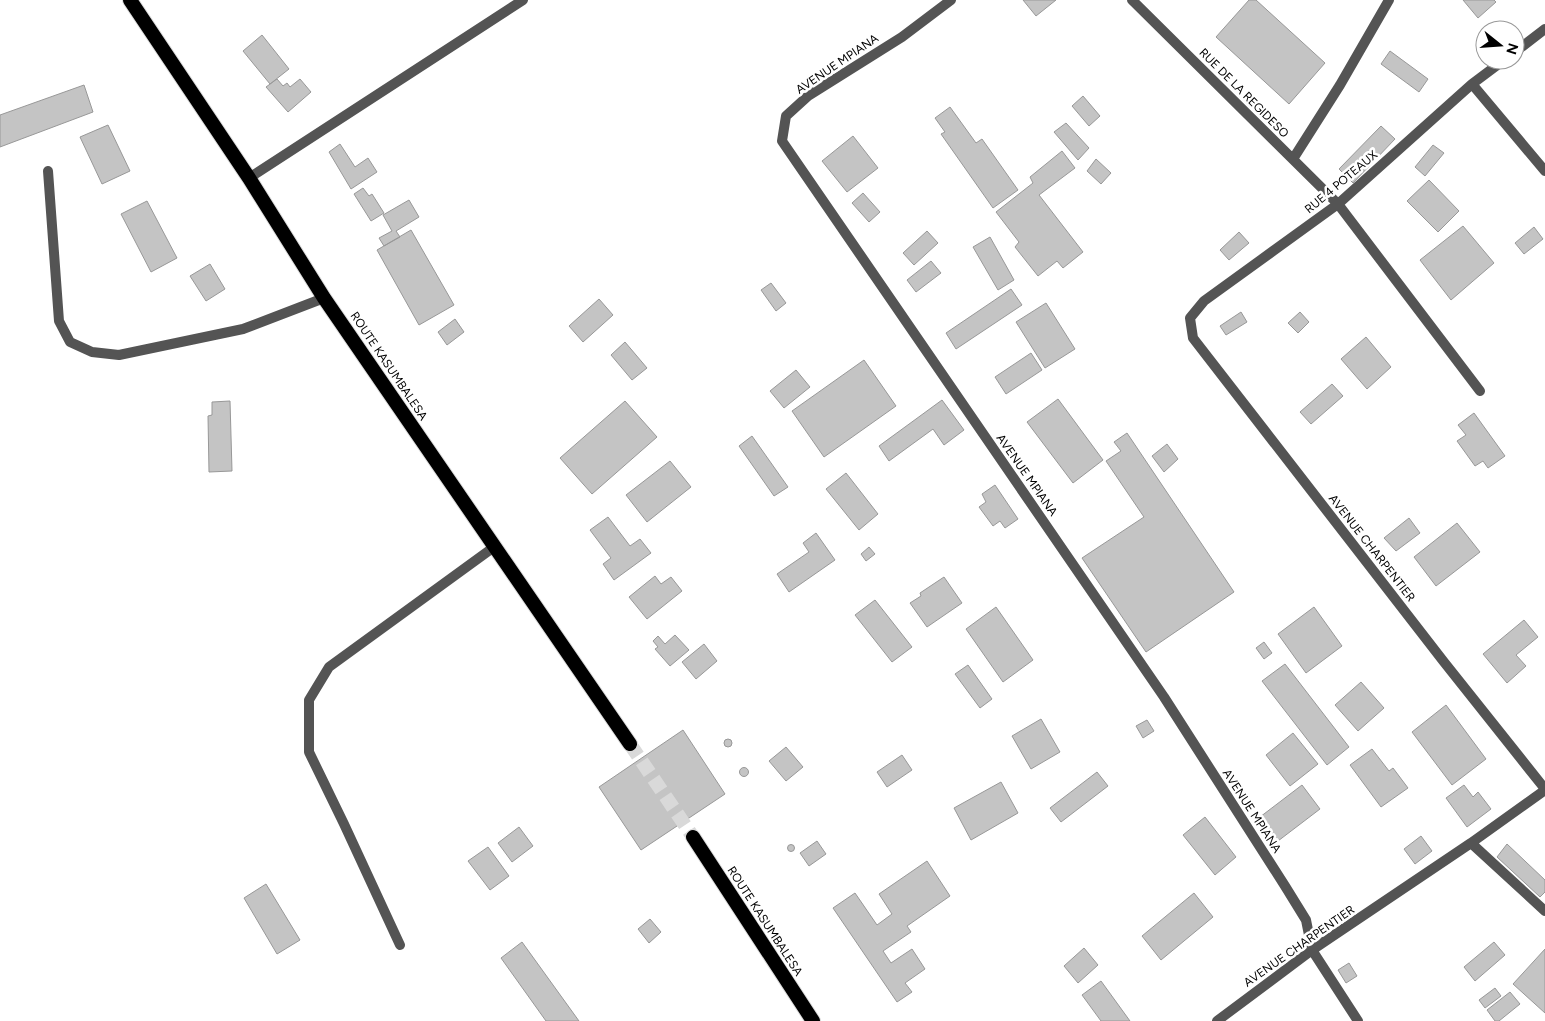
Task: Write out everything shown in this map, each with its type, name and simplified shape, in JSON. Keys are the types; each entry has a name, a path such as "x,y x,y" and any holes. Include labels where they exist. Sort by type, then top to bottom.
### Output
{"highway":[{"name":"ROUTE KASUMBALESA","path":"130,0 249,178 324,298 630,744"},
{"name":"ROUTE KASUMBALESA","path":"693,837 813,1021"}],"street":[{"path":"249,178 523,0"},
{"name":"AVENUE MPIANA","path":"951,0 902,37 808,96 786,116 782,141 1169,705 1306,920 1312,950 1358,1021"},
{"name":"RUE DE LA REGIDESO","path":"1132,0 1338,204 1480,391"},
{"path":"1293,159 1340,85 1388,0"},
{"path":"1525,44 1545,29"},
{"name":"RUE 4 POTEAUX","path":"1190,318 1204,301 1338,204 1472,84 1491,70"},
{"path":"1472,84 1545,171"},
{"path":"48,171 59,321 70,342 92,352 119,355 243,329 324,298"},
{"name":"AVENUE CHARPENTIER","path":"1190,318 1192,338 1545,789 1471,843 1312,950 1217,1021"},
{"path":"400,945 310,752 309,700 329,667 494,547"},
{"path":"1471,843 1545,911"}],"building":[{"path":"1023,0 1056,0 1036,16"},
{"path":"1249,0 1256,0 1325,63 1289,104 1216,37"},
{"path":"1463,0 1494,0 1496,2 1478,18"},
{"path":"262,35 289,69 270,84 243,51"},
{"path":"1390,51 1428,79 1419,92 1381,64"},
{"path":"277,79 283,86 287,83 290,87 300,79 311,92 288,112 266,87"},
{"path":"84,85 93,112 0,147 0,115"},
{"path":"1083,96 1100,116 1089,126 1072,106"},
{"path":"950,107 976,143 982,139 1018,190 993,208 941,134 945,132 935,118"},
{"path":"1066,123 1089,148 1078,160 1054,132"},
{"path":"108,125 130,171 102,184 80,137"},
{"path":"1381,126 1395,139 1353,183 1339,169"},
{"path":"853,136 878,168 847,192 822,161"},
{"path":"340,144 355,167 368,158 377,172 351,189 329,152"},
{"path":"1433,145 1444,153 1425,176 1415,167"},
{"path":"1062,151 1075,168 1039,195 1083,252 1063,268 1057,261 1038,276 1015,247 1019,242 996,212 1033,183 1030,177"},
{"path":"1096,159 1111,173 1101,184 1087,171"},
{"path":"1429,180 1459,211 1438,232 1407,201"},
{"path":"363,188 369,196 372,194 384,213 371,221 354,194"},
{"path":"863,193 880,212 869,222 852,203"},
{"path":"409,200 419,217 396,231 400,237 384,246 379,238 392,231 383,215"},
{"path":"147,201 177,258 151,272 121,214"},
{"path":"1463,226 1494,263 1451,300 1420,260"},
{"path":"1534,227 1543,239 1524,254 1515,243"},
{"path":"411,230 454,305 419,325 377,250"},
{"path":"927,231 938,243 914,265 903,253"},
{"path":"1239,232 1249,243 1229,260 1220,250"},
{"path":"990,237 1014,280 998,290 973,247"},
{"path":"931,261 941,273 916,292 907,280"},
{"path":"210,264 225,289 206,301 190,276"},
{"path":"771,283 786,303 776,311 761,290"},
{"path":"1011,289 1022,305 956,349 946,333"},
{"path":"599,299 613,315 583,342 569,326"},
{"path":"1046,303 1075,349 1045,368 1016,322"},
{"path":"1241,312 1247,322 1226,335 1220,326"},
{"path":"1300,312 1309,322 1298,333 1288,323"},
{"path":"455,319 464,332 447,345 438,332"},
{"path":"1366,337 1391,367 1367,389 1341,359"},
{"path":"625,342 647,368 632,380 611,355"},
{"path":"1031,353 1042,370 1006,394 995,377"},
{"path":"864,360 896,406 824,457 792,411"},
{"path":"796,370 810,387 784,408 770,391"},
{"path":"1332,384 1343,396 1311,424 1300,412"},
{"path":"1058,399 1103,460 1073,483 1027,422"},
{"path":"942,400 964,430 944,445 933,429 889,461 879,446"},
{"path":"230,401 232,471 209,472 208,416 212,415 212,402"},
{"path":"625,401 657,437 592,494 560,458"},
{"path":"1474,413 1505,456 1488,468 1483,461 1475,466 1457,441 1466,435 1458,425"},
{"path":"1127,433 1234,592 1146,652 1082,558 1144,517 1106,461 1121,451 1114,442"},
{"path":"752,436 788,487 774,496 739,446"},
{"path":"1167,444 1178,459 1164,472 1152,456"},
{"path":"670,461 691,487 647,522 626,495"},
{"path":"846,473 878,514 859,530 826,489"},
{"path":"995,485 1018,519 1005,528 1000,521 993,526 979,507 986,502 982,494"},
{"path":"608,517 630,546 640,539 651,553 614,580 603,564 611,558 590,530"},
{"path":"1409,518 1420,533 1396,551 1384,538"},
{"path":"1457,523 1480,552 1436,586 1414,557"},
{"path":"816,533 835,560 789,592 777,574 809,552 803,543"},
{"path":"869,547 875,554 866,561 861,554"},
{"path":"655,576 661,584 671,577 682,591 647,619 629,597"},
{"path":"944,577 962,603 927,627 910,603 921,596 920,593"},
{"path":"875,600 912,647 892,662 855,615"},
{"path":"996,607 1033,660 1003,682 966,629"},
{"path":"1314,607 1342,646 1306,673 1278,634"},
{"path":"1524,620 1538,637 1516,655 1526,666 1507,683 1483,654"},
{"path":"675,635 689,650 670,666 655,649 658,647 653,641 658,636 665,644"},
{"path":"1264,642 1272,653 1264,659 1256,648"},
{"path":"704,644 717,661 696,679 682,662"},
{"path":"1285,664 1349,747 1327,765 1262,681"},
{"path":"968,665 992,699 980,708 955,674"},
{"path":"1361,682 1384,708 1358,731 1335,705"},
{"path":"1446,705 1486,759 1452,785 1412,732"},
{"path":"1041,719 1060,752 1031,769 1012,736"},
{"path":"1147,720 1154,731 1143,738 1136,726"},
{"path":"683,730 725,794 641,850 599,787"},
{"path":"1293,733 1318,764 1290,786 1266,755"},
{"path":"728,739 732,743 728,747 724,743"},
{"path":"786,747 803,767 786,781 769,761"},
{"path":"1372,749 1389,771 1393,768 1408,788 1381,807 1350,765"},
{"path":"902,755 912,770 887,787 877,772"},
{"path":"744,767 749,772 744,777 739,772"},
{"path":"1097,772 1108,786 1061,822 1050,808"},
{"path":"1001,782 1018,813 971,840 954,808"},
{"path":"1302,785 1320,809 1278,841 1260,817"},
{"path":"1464,785 1473,797 1478,792 1491,809 1467,827 1446,798"},
{"path":"1205,817 1236,857 1215,875 1183,835"},
{"path":"519,827 533,846 512,862 498,843"},
{"path":"1421,836 1432,851 1415,864 1404,849"},
{"path":"817,841 826,854 809,866 800,853"},
{"path":"791,844 795,848 791,852 787,848"},
{"path":"1507,844 1545,880 1545,892 1540,897 1497,857"},
{"path":"488,847 509,876 490,890 468,861"},
{"path":"927,861 950,896 907,926 911,932 883,951 891,963 912,949 925,969 905,983 912,992 897,1002 833,908 855,893 877,925 892,914 879,894"},
{"path":"266,884 300,940 277,954 244,898"},
{"path":"1194,893 1213,917 1161,960 1142,936"},
{"path":"650,919 661,932 649,943 638,929"},
{"path":"522,942 579,1021 546,1021 501,958"},
{"path":"1494,942 1505,955 1475,981 1464,967"},
{"path":"1084,948 1098,965 1078,983 1064,966"},
{"path":"1545,949 1545,1013 1513,984"},
{"path":"1349,963 1357,976 1346,983 1338,970"},
{"path":"1101,981 1130,1021 1101,1021 1082,995"},
{"path":"1495,988 1501,996 1485,1008 1479,1000"},
{"path":"1510,992 1520,1004 1499,1021 1495,1021 1487,1010"}],"tunnel":[{"path":"630,744 693,837"}]}
